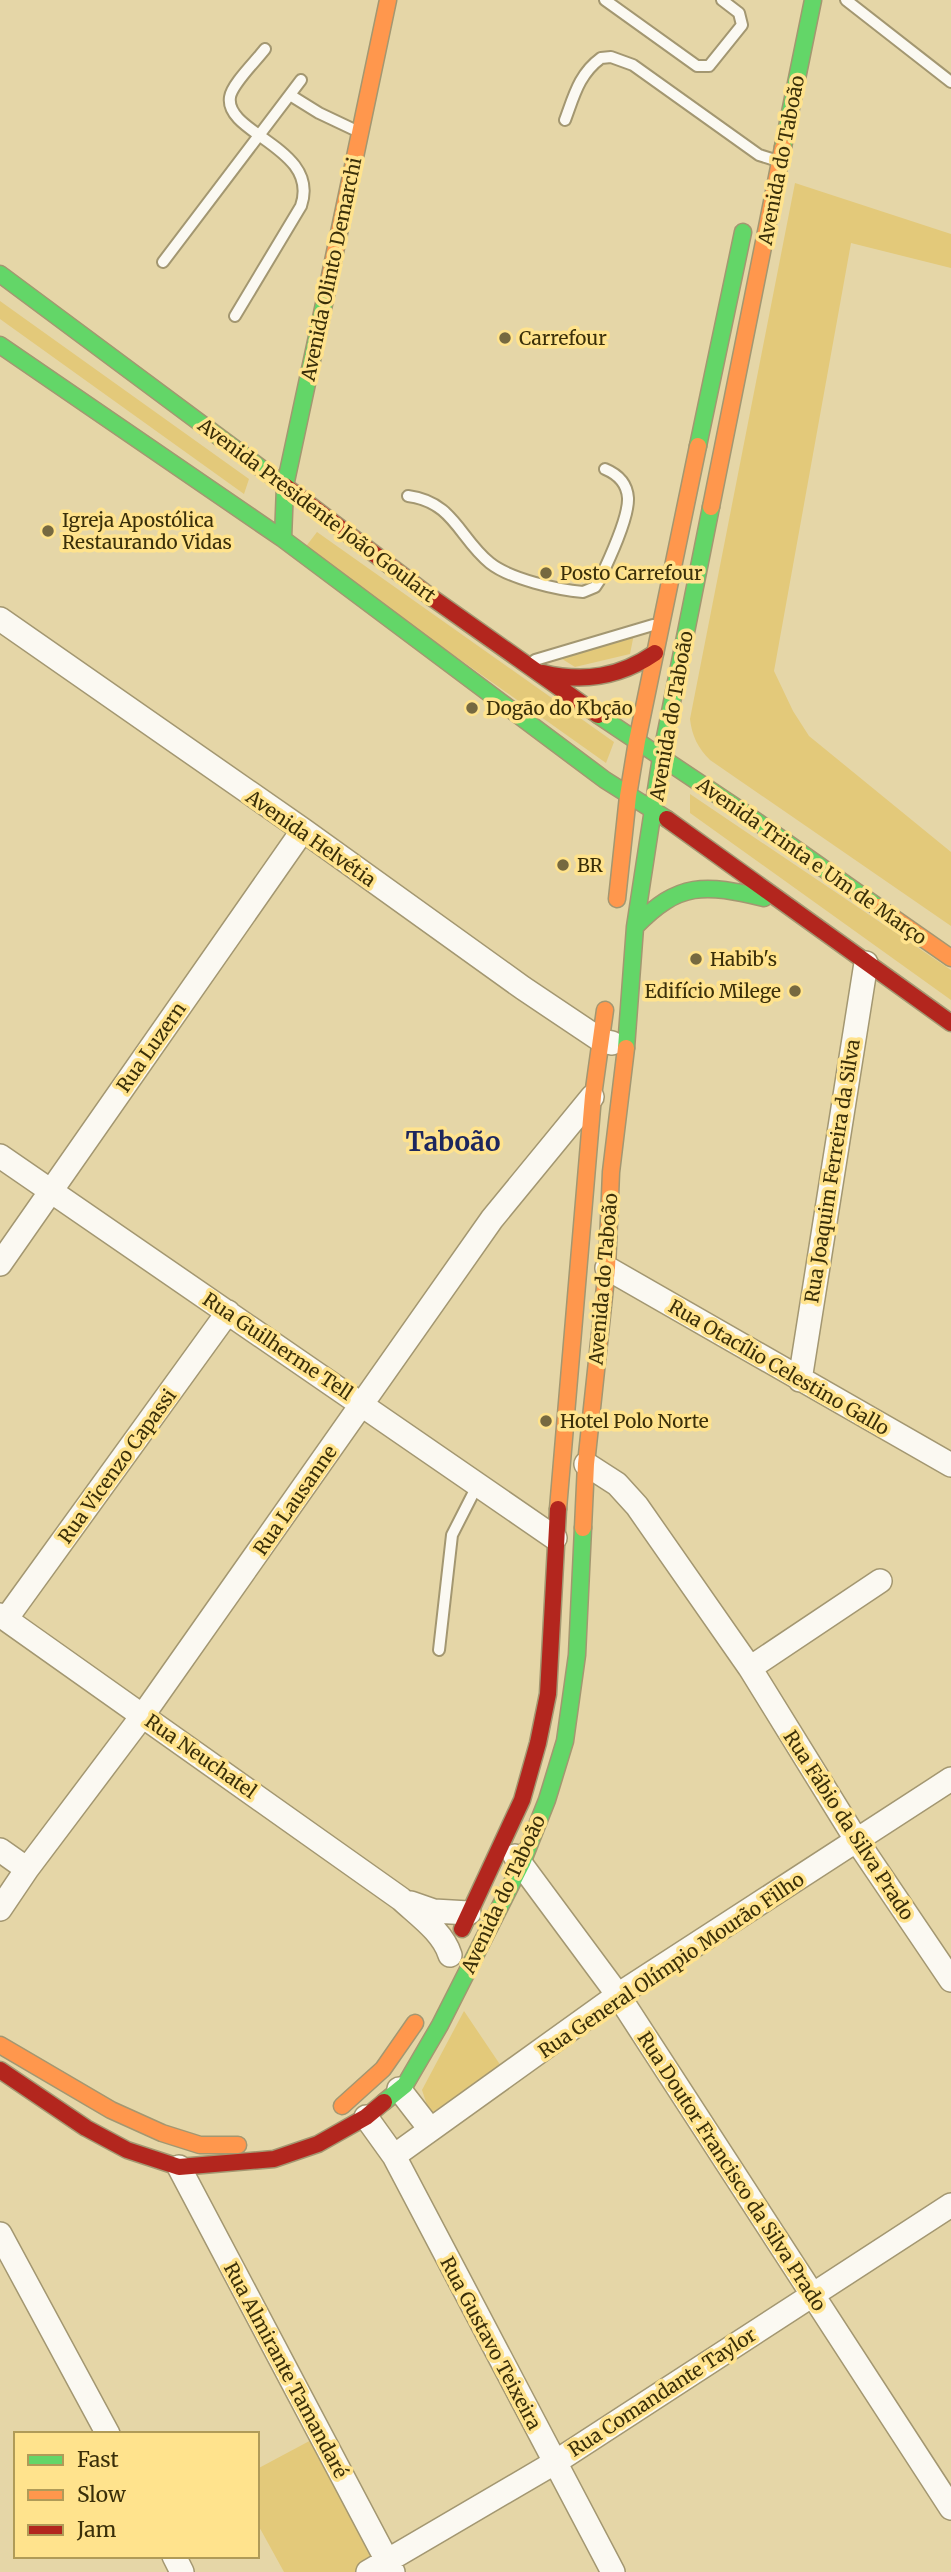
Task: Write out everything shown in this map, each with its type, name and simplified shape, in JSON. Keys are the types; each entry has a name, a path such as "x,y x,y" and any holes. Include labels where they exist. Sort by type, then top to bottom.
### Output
{"main road":[{"name":"Avenida Olinto Demarchi","path":"283,539 285,486 388,0"},
{"name":"Avenida do Taboão","path":"0,2070 86,2128 127,2150 179,2167 274,2159 318,2144 366,2117 405,2085 440,2025 522,1863 547,1800 565,1741 577,1655 586,1464 607,1268 611,1172 626,1046 635,927 661,757 813,0"},
{"name":"Avenida do Taboão","path":"615,919 628,796 637,741 746,220"},
{"name":"Avenida Presidente João Goulart","path":"0,274 334,525 637,741"},
{"path":"0,345 283,539 628,796 654,810 951,1023"},
{"path":"531,667 564,678 598,679 634,667 655,653"},
{"name":"Avenida Trinta e Um de Março","path":"637,741 951,958"},
{"path":"635,927 658,904 679,893 703,886 783,904"},
{"name":"Avenida do Taboão","path":"447,1961 522,1800 548,1694 555,1538 581,1262 593,1096 607,1000"},
{"path":"323,2117 334,2112 368,2085 397,2054 425,2004"},
{"path":"0,2045 111,2110 162,2133 200,2144 243,2145 255,2142"}],"street":[{"name":"Avenida Helvétia","path":"0,619 257,801 303,830 523,988 602,1041 626,1046"},
{"name":"Rua Luzern","path":"0,1264 303,830"},
{"name":"Rua Joaquim Ferreira da Silva","path":"800,1380 866,963"},
{"name":"Rua Lausanne","path":"0,1909 143,1715 363,1405 430,1303 492,1219 593,1096"},
{"name":"Rua Guilherme Tell","path":"0,1156 555,1538"},
{"name":"Rua Otacílio Celestino Gallo","path":"607,1268 951,1465"},
{"name":"Rua Vicenzo Capassi","path":"3,1617 228,1312"},
{"name":"Rua Fábio da Silva Prado","path":"586,1464 617,1484 637,1506 750,1668 857,1842 951,1980"},
{"path":"750,1668 880,1581"},
{"name":"Rua Neuchatel","path":"3,1617 401,1899 429,1924 447,1947 447,1961"},
{"name":"Rua General Olímpio Mourão Filho","path":"394,2155 618,1995 951,1779"},
{"name":"Rua Doutor Francisco da Silva Prado","path":"502,1843 522,1863 618,1995 951,2508"},
{"path":"0,1850 27,1869"},
{"name":"Rua Neuchatel","path":"401,1899 434,1911 469,1913"},
{"path":"400,2089 430,2129"},
{"name":"Rua Gustavo Teixeira","path":"366,2117 394,2155 613,2572"},
{"name":"Rua Almirante Tamandaré","path":"179,2167 383,2569"},
{"name":"Rua Comandante Taylor","path":"383,2569 554,2463 951,2205"},
{"path":"0,2234 107,2432"}],"lane":[{"path":"605,0 704,68 709,66 742,25 739,13 722,0"},
{"path":"846,0 951,82"},
{"path":"235,316 305,195 301,171 259,136 230,106 230,96 235,86 265,49"},
{"path":"565,120 584,73 601,58 611,58 633,65 648,74 760,155 780,163"},
{"path":"163,262 301,80"},
{"path":"290,95 319,113 360,132"},
{"path":"408,496 420,498 446,511 489,563 508,574 583,593 595,587 627,508 626,487 616,474 605,469"},
{"path":"531,667 661,623"},
{"path":"439,1650 452,1535 478,1484"}],"shaded area":[{"path":"795,183 951,234 951,268 851,243 774,671 793,711 809,736 951,852 951,926 710,760 696,741 691,725 690,719"},
{"path":"0,301 249,479 244,494 0,319"},
{"path":"317,532 614,742 606,763 304,549"},
{"path":"634,634 630,654 575,667 559,657"},
{"path":"690,794 951,970 951,1000 690,813"},
{"path":"464,2011 501,2066 430,2114 422,2090"},
{"path":"315,2438 381,2559 356,2572 284,2572 259,2527 259,2468"}],"traffic: fast":[{"path":"783,147 813,0"},
{"path":"698,446 743,232"},
{"path":"0,274 285,486 327,290"},
{"path":"0,345 283,539"},
{"path":"285,486 283,539 605,780 667,819"},
{"path":"626,1048 635,927 661,757 711,507"},
{"path":"598,715 878,907"},
{"path":"635,927 665,901 694,890 725,890 764,898"},
{"path":"384,2102 405,2085 440,2025 522,1863 547,1800 565,1741 577,1655 583,1528"}],"traffic: slow":[{"path":"327,290 388,0"},
{"path":"711,507 783,147"},
{"path":"617,899 637,741 698,446"},
{"path":"878,907 951,958"},
{"path":"558,1509 593,1096 605,1010"},
{"path":"583,1528 586,1464 607,1268 611,1172 626,1048"},
{"path":"342,2106 383,2069 415,2023"},
{"path":"0,2045 111,2110 162,2133 200,2145 238,2145"}],"traffic: jam":[{"path":"285,486 431,597 598,715"},
{"path":"543,673 573,677 601,676 628,668 655,653"},
{"path":"667,819 951,1023"},
{"path":"462,1929 522,1800 538,1743 548,1694 558,1509"},
{"path":"0,2070 86,2128 127,2150 179,2167 274,2159 318,2144 366,2117 384,2102"}],"place":[{"name":"Carrefour","path":"505,338"},
{"name":"Igreja Apostólica Restaurando Vidas","path":"48,531"},
{"name":"Posto Carrefour","path":"546,573"},
{"name":"Dogão do Kbção","path":"472,708"},
{"name":"BR","path":"563,865"},
{"name":"Habib's","path":"696,959"},
{"name":"Edifício Milege","path":"795,991"},
{"name":"Hotel Polo Norte","path":"546,1421"}],"district":[{"name":"Taboão","path":"453,1142"}]}
